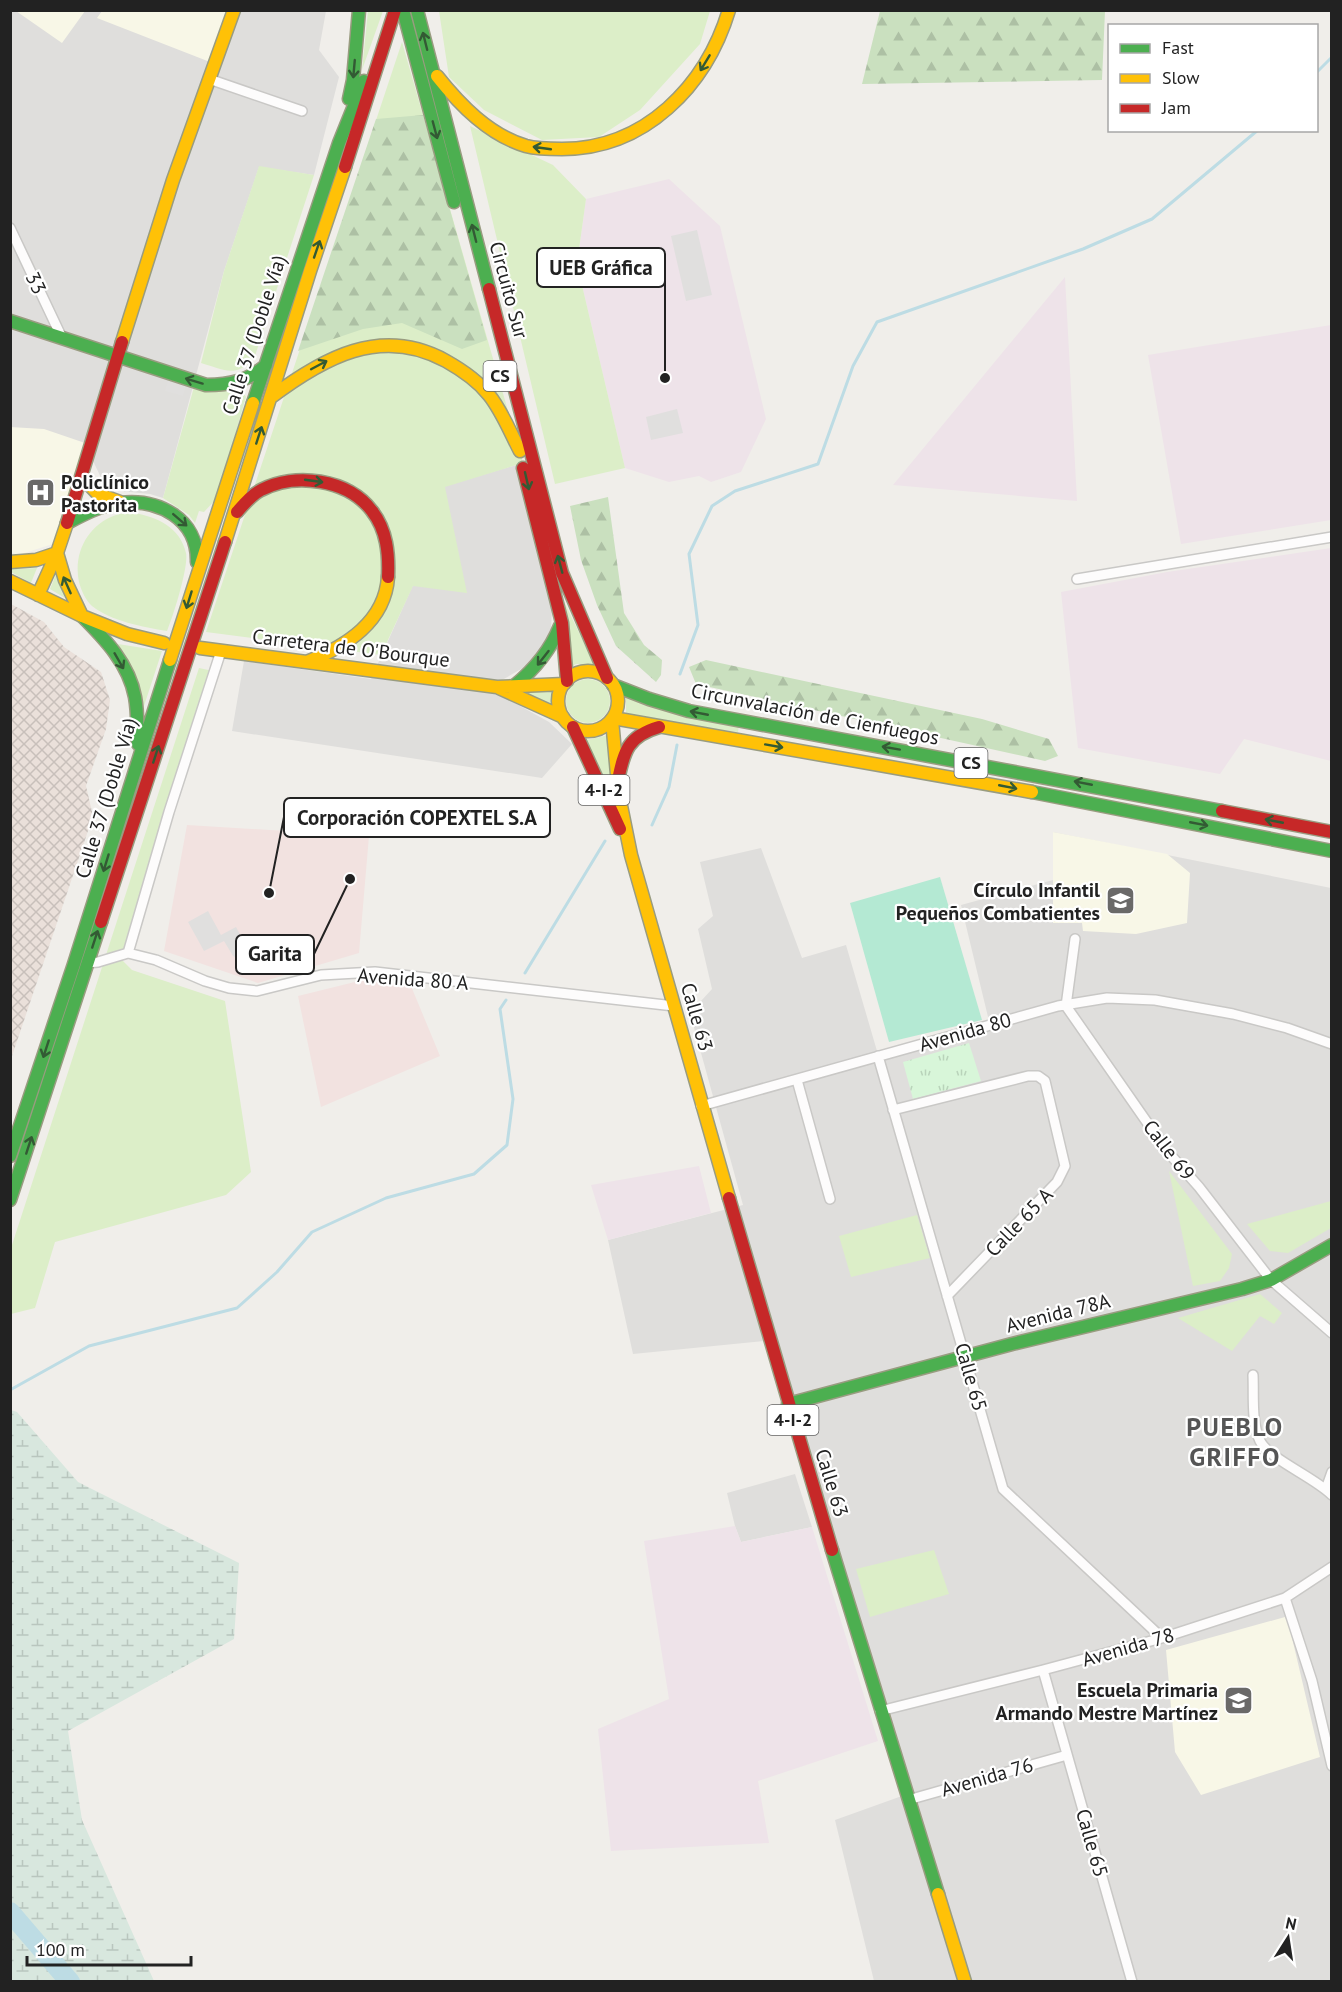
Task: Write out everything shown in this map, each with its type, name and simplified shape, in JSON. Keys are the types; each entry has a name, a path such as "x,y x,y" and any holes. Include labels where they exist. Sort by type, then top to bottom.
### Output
{"main road":[{"path":"38,595 57,553 189,132 234,10"},
{"path":"339,143 352,80 359,10"},
{"name":"Circuito Sur","path":"417,10 562,573 580,619 610,681"},
{"path":"432,71 455,99 482,123 523,145 554,150 582,148 615,141 652,122 701,71 719,40 729,10"},
{"name":"Calle 37 (Doble Vía)","path":"10,1156 339,143 355,100 398,11"},
{"name":"Calle 37 (Doble Vía)","path":"10,1200 197,631 310,271 398,11"},
{"name":"Circuito Sur","path":"398,11 520,451 562,623 565,682"},
{"path":"10,321 206,385 228,386 245,381 266,364"},
{"path":"270,398 297,377 351,350 379,344 406,345 453,363 489,395 520,451"},
{"path":"82,477 96,494 106,499 121,503 152,505 180,517 191,531 197,545 198,573"},
{"path":"230,523 250,497 286,481 318,481 335,486 356,496 372,510 383,530 388,550 389,574 386,592 379,609 372,621 357,636 329,654 309,661"},
{"path":"67,523 93,510 121,503"},
{"path":"10,562 36,560 57,553"},
{"path":"57,553 65,580 82,616 110,644 130,679 135,697 139,757"},
{"path":"10,581 82,616 127,634 164,643"},
{"path":"580,619 611,666 649,699"},
{"path":"514,686 540,664 555,641 562,623"},
{"name":"Carretera de O'Bourque","path":"200,648 497,687 565,682"},
{"name":"Circunvalación de Cienfuegos","path":"565,682 574,675 591,672 649,699 689,711 1051,777 1332,832"},
{"name":"CS","path":"610,681 618,701 612,719"},
{"name":"CS","path":"563,717 559,701 565,682"},
{"name":"Carretera de O'Bourque","path":"497,687 563,717"},
{"path":"563,717 573,727"},
{"name":"Circunvalación de Cienfuegos","path":"573,727 589,731 605,726 612,719 662,726 987,783 1332,851"},
{"name":"Calle 63","path":"612,719 618,780 631,855 701,1106 880,1711 965,1982"},
{"path":"618,780 627,745 636,735 662,726"},
{"name":"Calle 63","path":"573,727 631,855"},
{"name":"Avenida 78A","path":"788,1404 965,1356 1242,1289 1271,1280 1332,1245"}],"street":[{"path":"209,79 303,111"},
{"name":"33","path":"10,228 62,338"},
{"path":"1077,579 1332,537"},
{"path":"87,963 128,953 169,812 221,651"},
{"path":"1066,1006 1074,939"},
{"name":"Avenida 80 A","path":"128,953 156,960 205,981 229,988 257,991 321,975 375,972 674,1006"},
{"name":"Avenida 80","path":"701,1106 878,1056 1066,1006 1107,998 1155,1000 1233,1014 1287,1028 1332,1044"},
{"name":"Calle 69","path":"1066,1006 1167,1151 1199,1187 1271,1280 1332,1333"},
{"name":"Calle 65","path":"878,1056 1003,1489 1162,1638"},
{"name":"Calle 65 A","path":"893,1110 1028,1076 1038,1076 1045,1082 1065,1166 1058,1182 947,1296"},
{"path":"797,1080 830,1199"},
{"path":"1253,1375 1256,1426 1260,1442 1270,1454 1329,1492 1332,1472"},
{"name":"Avenida 78","path":"880,1711 1162,1638 1285,1598 1332,1567"},
{"path":"1285,1598 1312,1681 1332,1766"},
{"name":"Calle 65","path":"1043,1670 1132,1982"},
{"name":"Avenida 76","path":"908,1800 1067,1755"}],"shaded area":[{"path":"10,11 326,11 319,50 339,77 314,175 259,167 224,271 163,498 150,494 110,490 104,484 85,444 56,543 10,552"},
{"path":"16,11 85,11 62,43"},
{"path":"102,11 227,11 210,62 97,18"},
{"path":"669,179 720,226 766,419 741,472 711,482 699,476 669,482 625,468 577,264 586,199"},
{"path":"697,230 712,295 686,301 671,236"},
{"path":"1065,277 1077,501 893,485"},
{"path":"1331,325 1331,520 1181,544 1148,355"},
{"path":"170,373 188,379 183,396 165,391"},
{"path":"677,409 683,433 651,440 646,417"},
{"name":"Policlínico Pastorita","path":"10,427 44,429 85,443 56,543 18,555 11,552"},
{"path":"523,463 552,609 551,629 544,649 523,668 488,688 549,722 572,744 542,778 232,731 244,661 371,679 413,585 445,486"},
{"path":"1331,548 1331,761 1244,739 1220,774 1078,748 1061,592 1167,572"},
{"path":"11,604 44,622 64,647 101,672 110,700 106,729 86,786 93,816 11,1059"},
{"path":"187,825 369,836 359,953 258,983 164,951"},
{"path":"1053,832 1331,888 1331,1981 874,1981 835,1820 913,1792 774,1340 633,1354 608,1240 743,1205 690,1013 712,989 698,929 713,916 700,862 761,848 802,958 846,945 877,1051 989,1021 961,905 1053,880"},
{"name":"Círculo Infantil Pequeños Combatientes","path":"1053,832 1167,854 1190,873 1187,923 1136,934 1083,931 1082,923 1053,923"},
{"path":"208,911 221,935 236,927 252,957 243,962 233,956 224,941 204,951 188,922"},
{"path":"371,978 411,986 440,1056 321,1107 298,996"},
{"path":"699,1166 711,1213 608,1240 591,1185"},
{"path":"795,1474 812,1527 741,1542 727,1493"},
{"path":"735,1526 741,1542 812,1527 878,1741 758,1781 769,1843 611,1851 598,1729 669,1699 644,1541"},
{"name":"Escuela Primaria Armando Mestre Martínez","path":"1285,1617 1289,1625 1320,1757 1201,1795 1175,1752 1166,1650"}],"green space":[{"path":"368,11 383,11 362,70"},
{"path":"439,11 710,11 700,44 640,110 599,137 542,140 484,110 449,77"},
{"path":"880,11 1105,11 1102,80 862,84"},
{"path":"402,42 523,463 445,487 467,593 413,586 381,655 206,632"},
{"path":"423,115 487,340 462,349 402,323 363,329 298,351 376,119"},
{"path":"470,126 553,165 586,199 577,264 625,468 555,484"},
{"path":"259,166 314,175 254,359 241,369 229,371 201,363 224,271"},
{"path":"194,387 240,387 246,397 217,498 204,512 199,511 195,523 189,515 163,498"},
{"path":"608,497 624,613 644,645 662,660 661,675 656,682 616,646 597,605 581,560 570,506"},
{"path":"134,513 151,517 173,530 179,536 186,553 183,580 167,631 128,623 108,616 92,606 82,592 79,582 80,551 90,533 116,515"},
{"path":"10,568 37,568 31,583 11,572"},
{"path":"57,572 65,598 50,589"},
{"path":"561,595 594,664 576,664 569,668"},
{"path":"118,644 162,651 143,709"},
{"path":"706,660 982,719 1049,739 1058,756 1045,761 696,684 689,667"},
{"path":"199,668 213,671 122,960 132,970 225,1001 251,1172 226,1195 55,1242 35,1308 11,1314 11,1248"},
{"path":"588,679 597,680 604,685 609,692 609,710 604,717 597,722 588,723 579,722 572,717 567,710 566,701 567,692 572,685 579,680"},
{"path":"552,686 552,708 517,691"},
{"path":"626,695 739,726 738,732 626,718"},
{"path":"609,735 613,794 586,740"},
{"path":"940,877 982,1020 889,1042 850,903"},
{"path":"969,1043 981,1081 913,1099 903,1062"},
{"path":"1169,1171 1232,1254 1229,1268 1220,1281 1193,1286"},
{"path":"1331,1201 1331,1228 1288,1253 1270,1251 1247,1224"},
{"path":"917,1215 930,1258 851,1277 839,1236"},
{"path":"1260,1294 1282,1313 1274,1324 1260,1316 1232,1351 1178,1318"},
{"path":"11,1410 17,1412 78,1482 239,1563 234,1639 68,1731 82,1820 154,1981 11,1981"},
{"path":"934,1550 949,1594 870,1617 856,1569"}],"waterway":[{"path":"1318,71 1332,57"},
{"path":"680,674 698,625 689,554 712,506 735,491 818,464 853,366 877,322 1083,249 1152,219 1256,132"},
{"path":"652,825 669,787 677,745"},
{"path":"525,973 605,841"},
{"path":"10,1390 89,1346 237,1308 277,1272 312,1232 386,1198 474,1174 507,1145 513,1099 500,1009 506,1000"},
{"path":"10,1912 70,1982"}],"traffic: fast":[{"path":"349,99 353,80 359,10"},
{"path":"403,10 454,202"},
{"path":"417,10 489,289"},
{"path":"253,403 339,143 364,81"},
{"path":"10,321 206,385 238,381 266,365"},
{"path":"67,523 93,510 112,504 134,502 162,508 173,514 191,534 196,547 197,562"},
{"path":"82,616 115,653 132,685 136,703 138,744"},
{"path":"514,686 541,659 552,644 560,626"},
{"path":"10,1156 74,964 170,660"},
{"path":"613,685 689,711 1222,811"},
{"path":"1032,792 1332,851"},
{"path":"10,1200 101,922"},
{"path":"788,1404 1012,1344 1242,1289 1271,1280 1332,1245"},
{"path":"832,1550 938,1894"}],"traffic: slow":[{"path":"122,342 173,180 234,10"},
{"path":"437,76 476,118 512,141 544,149 592,146 620,138 645,125 668,108 705,64 719,38 729,10"},
{"path":"225,542 345,167"},
{"path":"270,398 290,383 332,359 376,346 399,346 422,351 446,361 475,380 494,401 520,451"},
{"path":"170,660 253,403"},
{"path":"82,477 98,494 120,502"},
{"path":"67,523 57,553 65,580 82,616 127,634 164,643"},
{"path":"10,562 36,560 57,553"},
{"path":"38,595 57,553"},
{"path":"309,661 337,648 361,630 380,607 388,577"},
{"path":"10,581 82,616"},
{"path":"200,648 497,687 564,684"},
{"path":"588,671 609,680 618,701 609,722 588,731 567,722 558,701 567,680 588,671"},
{"path":"499,688 563,717"},
{"path":"613,718 1032,792"},
{"path":"612,720 619,796 631,855 729,1198"},
{"path":"938,1894 965,1982"}],"traffic: jam":[{"path":"345,167 395,10"},
{"path":"489,289 562,573 607,678"},
{"path":"67,523 122,342"},
{"path":"523,468 562,623 567,681"},
{"path":"237,512 254,494 275,484 289,481 320,482 349,492 362,500 381,526 386,542 388,577"},
{"path":"101,922 225,542"},
{"path":"573,727 620,829"},
{"path":"618,780 629,746 640,735 659,727"},
{"path":"1222,811 1332,832"},
{"path":"729,1198 832,1550"}],"place":[{"name":"UEB Gráfica","path":"665,378"},
{"name":"Policlínico Pastorita","path":"40,493"},
{"name":"Garita","path":"350,879"},
{"name":"Corporación COPEXTEL S.A","path":"269,893"},
{"name":"Círculo Infantil Pequeños Combatientes","path":"1121,901"},
{"name":"Escuela Primaria Armando Mestre Martínez","path":"1239,1701"}],"district":[{"name":"PUEBLO GRIFFO","path":"1235,1442"}]}
